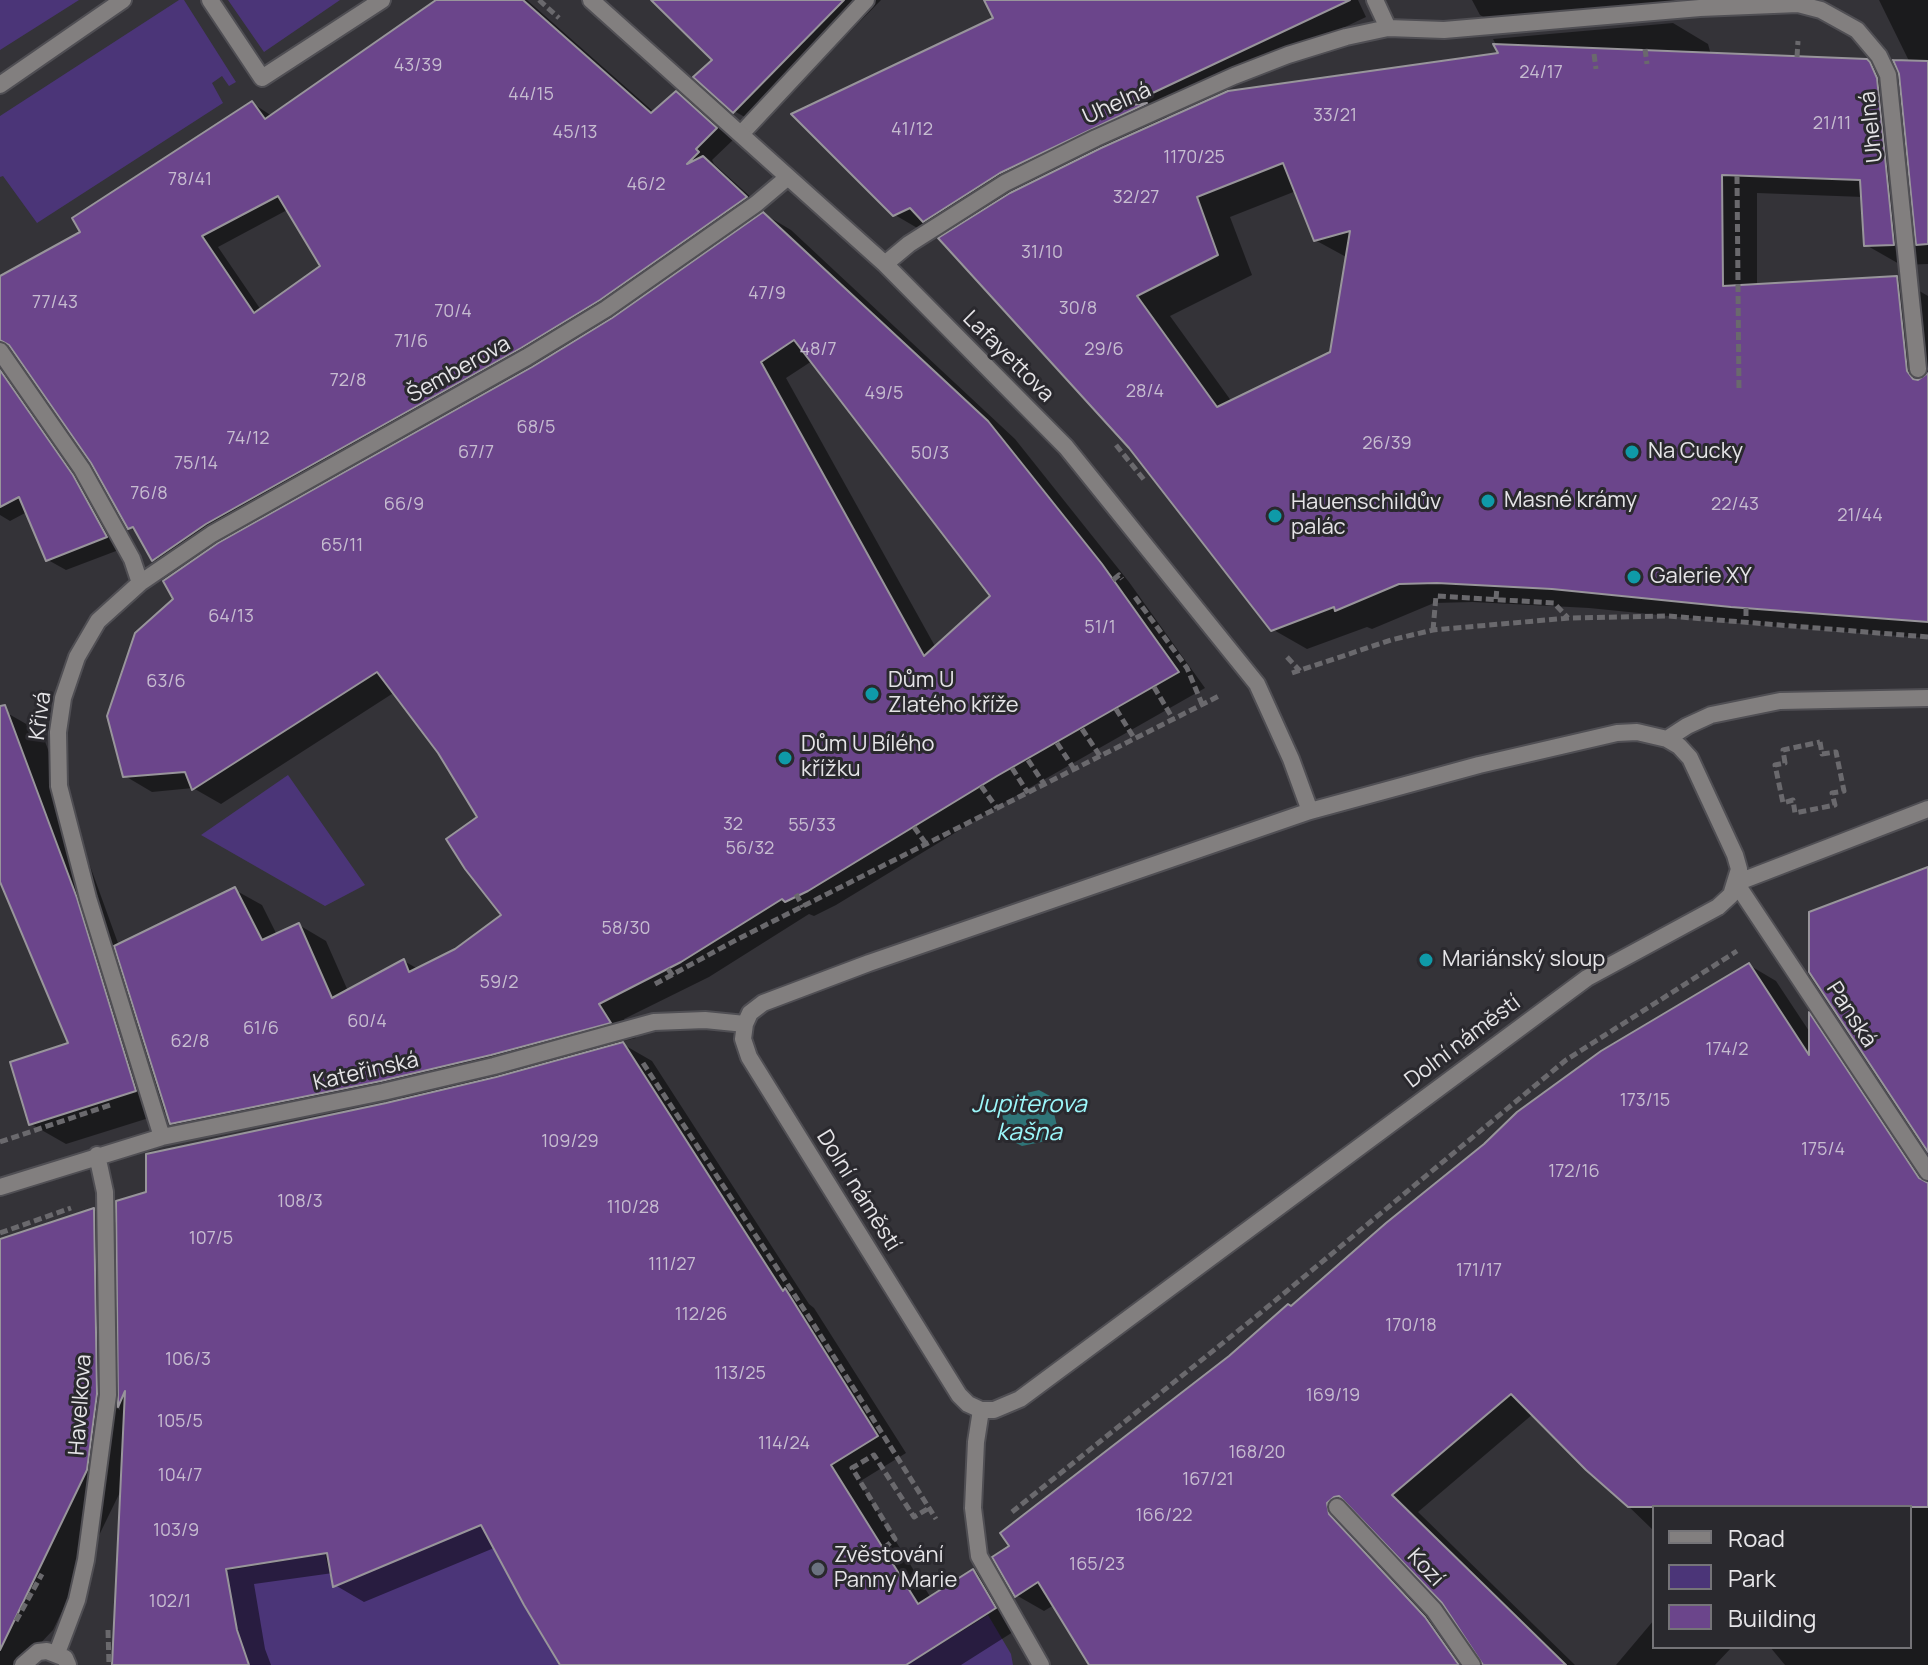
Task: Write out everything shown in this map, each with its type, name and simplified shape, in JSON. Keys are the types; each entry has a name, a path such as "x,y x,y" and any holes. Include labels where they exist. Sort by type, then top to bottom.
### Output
{"street":[{"path":"0,85 123,0"},
{"path":"210,0 262,78 382,0"},
{"name":"Lafayettova","path":"591,0 885,264 1066,447 1257,684 1286,747 1310,811"},
{"path":"741,134 866,0"},
{"path":"1375,0 1388,28"},
{"name":"Uhelná","path":"885,264 909,244 1005,183 1096,138 1288,55 1346,37 1388,28 1444,30 1700,8 1798,4 1821,10 1843,21 1879,56 1888,75 1918,369"},
{"name":"Šemberova","path":"140,583 212,534 514,365 606,309 756,204 788,177"},
{"path":"0,351 82,469 132,559 140,583"},
{"name":"Křivá","path":"140,583 98,621 77,657 63,698 58,732 59,786 88,898 162,1137"},
{"path":"1667,739 1711,715 1780,701 1928,698"},
{"path":"745,1024 750,1013 763,1003 816,983 1310,811 1479,765 1617,733 1637,732 1667,739 1690,758 1735,855 1739,869 1736,883"},
{"name":"Dolní náměstí","path":"745,1024 743,1039 749,1057 959,1395 981,1410 1005,1407 1020,1399 1587,978 1718,907 1731,895 1736,883 1928,809"},
{"name":"Panská","path":"1736,883 1928,1172"},
{"name":"Kateřinská","path":"0,1187 162,1137 494,1066 654,1022 705,1020 745,1024"},
{"name":"Havelkova","path":"63,1659 86,1560 108,1395 105,1192 97,1155"},
{"path":"981,1410 973,1508 979,1556 1041,1665"},
{"name":"Kozí","path":"1337,1507 1434,1610 1472,1665"},
{"path":"23,1665 38,1652 63,1659"}],"path":[{"path":"1737,176 1739,392"},
{"path":"1113,580 1119,575 1187,668 1202,704"},
{"path":"1496,599 1497,587"},
{"path":"1433,630 1436,596 1554,603 1569,618"},
{"path":"1746,608 1746,622"},
{"path":"1287,675 1391,640 1433,630 1569,618 1668,616 1928,637"},
{"path":"1154,687 1173,719"},
{"path":"645,988 652,981 673,976 736,940 1219,696"},
{"path":"1116,709 1134,738"},
{"path":"1082,729 1100,756"},
{"path":"1820,742 1822,754 1836,752 1844,791 1832,793 1835,805 1795,813 1793,800 1783,803 1775,765 1785,763 1783,750 1820,742"},
{"path":"1057,743 1074,769"},
{"path":"1028,760 1044,784"},
{"path":"1012,768 1028,793"},
{"path":"981,786 997,808"},
{"path":"914,827 927,845"},
{"path":"796,894 803,907"},
{"path":"731,931 736,940"},
{"path":"1003,1519 1089,1452 1566,1060 1728,955 1738,950 1748,951"},
{"path":"694,954 699,961"},
{"path":"668,969 673,976"},
{"path":"635,1050 673,1114 740,1210 770,1264 940,1527 962,1554 979,1556"},
{"path":"0,1142 149,1093"},
{"path":"699,1162 706,1158"},
{"path":"0,1233 69,1210 103,1184"},
{"path":"734,1216 740,1210"},
{"path":"884,1548 895,1539 852,1468 874,1455 914,1517 929,1508"}],"green space":[{"path":"0,0 79,0 0,50"},
{"path":"179,0 184,0 236,82 229,86 222,76 212,83 223,103 37,223 3,176 0,177 0,116"},
{"path":"228,0 340,0 264,52"},
{"path":"288,775 365,885 325,906 201,835"},
{"path":"470,1505 533,1622 560,1665 249,1665 237,1630 224,1571 325,1554 333,1587"},
{"path":"988,1615 1011,1654 1013,1665 907,1665"}],"water":[{"name":"Jupiterova kašna","path":"1039,1090 1050,1096 1057,1126 1051,1140 1022,1146 1008,1139 1001,1110 1010,1097"}],"building":[{"path":"436,0 523,0 651,113 676,91 717,128 696,149 699,152 687,164 703,156 747,197 600,300 521,348 206,524 152,561 133,527 128,529 91,463 9,345 0,340 0,276 80,232 72,218 252,101 265,119","holes":["278,196 320,266 254,313 202,236"]},
{"path":"651,0 844,0 733,113 693,77 712,60"},
{"path":"984,0 1350,0 1125,106 1147,103 1000,173 923,222 910,208 893,216 791,114 993,18"},
{"path":"1493,44 1867,59 1870,62 1877,78 1894,245 1864,246 1860,180 1722,175 1723,286 1897,276 1907,371 1918,380 1928,373 1928,622 1552,589 1437,583 1399,584 1335,611 1334,607 1271,631 1129,448 938,238 1010,193 1228,91 1498,53","holes":["1283,163 1314,241 1350,231 1330,352 1217,407 1137,296 1218,255 1197,197"]},
{"path":"1893,60 1928,61 1928,244 1916,245 1899,74"},
{"path":"763,212 988,421 1102,564 1179,672 997,776 808,891 785,902 782,899 681,962 599,1004 611,1023 381,1081 170,1124 114,946 235,887 262,940 299,923 332,998 404,959 409,972 455,949 501,915 446,839 477,817 438,753 377,672 192,790 185,772 123,777 107,716 135,633 173,599 163,581 218,543 532,367 612,318","holes":["794,340 990,596 924,656 761,362"]},
{"path":"0,370 73,475 107,537 46,561 19,497 0,507"},
{"path":"5,705 77,898 136,1091 29,1125 10,1062 68,1043 0,882 0,706"},
{"path":"1928,867 1928,1152 1809,972 1809,912"},
{"path":"1749,963 1809,1055 1809,1012 1919,1178 1928,1183 1928,1507 1628,1507 1586,1470 1511,1394 1392,1495 1566,1665 1483,1665 1442,1603 1339,1496 1327,1503 1329,1514 1425,1617 1459,1665 1089,1665 1038,1582 1015,1597 992,1557 1009,1546 1000,1533 1229,1356 1484,1144 1517,1112 1601,1051"},
{"path":"623,1042 878,1436 831,1465 918,1604 973,1569 996,1608 906,1665 560,1665 481,1525 333,1587 327,1553 226,1569 237,1630 249,1665 112,1665 125,1391 118,1407 116,1201 146,1192 146,1154 386,1103"},
{"path":"94,1208 97,1394 87,1470 0,1650 0,1239"}],"place":[{"name":"Na Cucky","path":"1632,452"},
{"name":"Masné krámy","path":"1488,501"},
{"name":"Hauenschildův palác","path":"1275,516"},
{"name":"Galerie XY","path":"1634,577"},
{"name":"Dům U Zlatého kříže","path":"872,694"},
{"name":"Dům U Bílého křížku","path":"785,758"},
{"name":"Mariánský sloup","path":"1426,960"},
{"name":"Zvěstování Panny Marie","path":"818,1569"}]}
